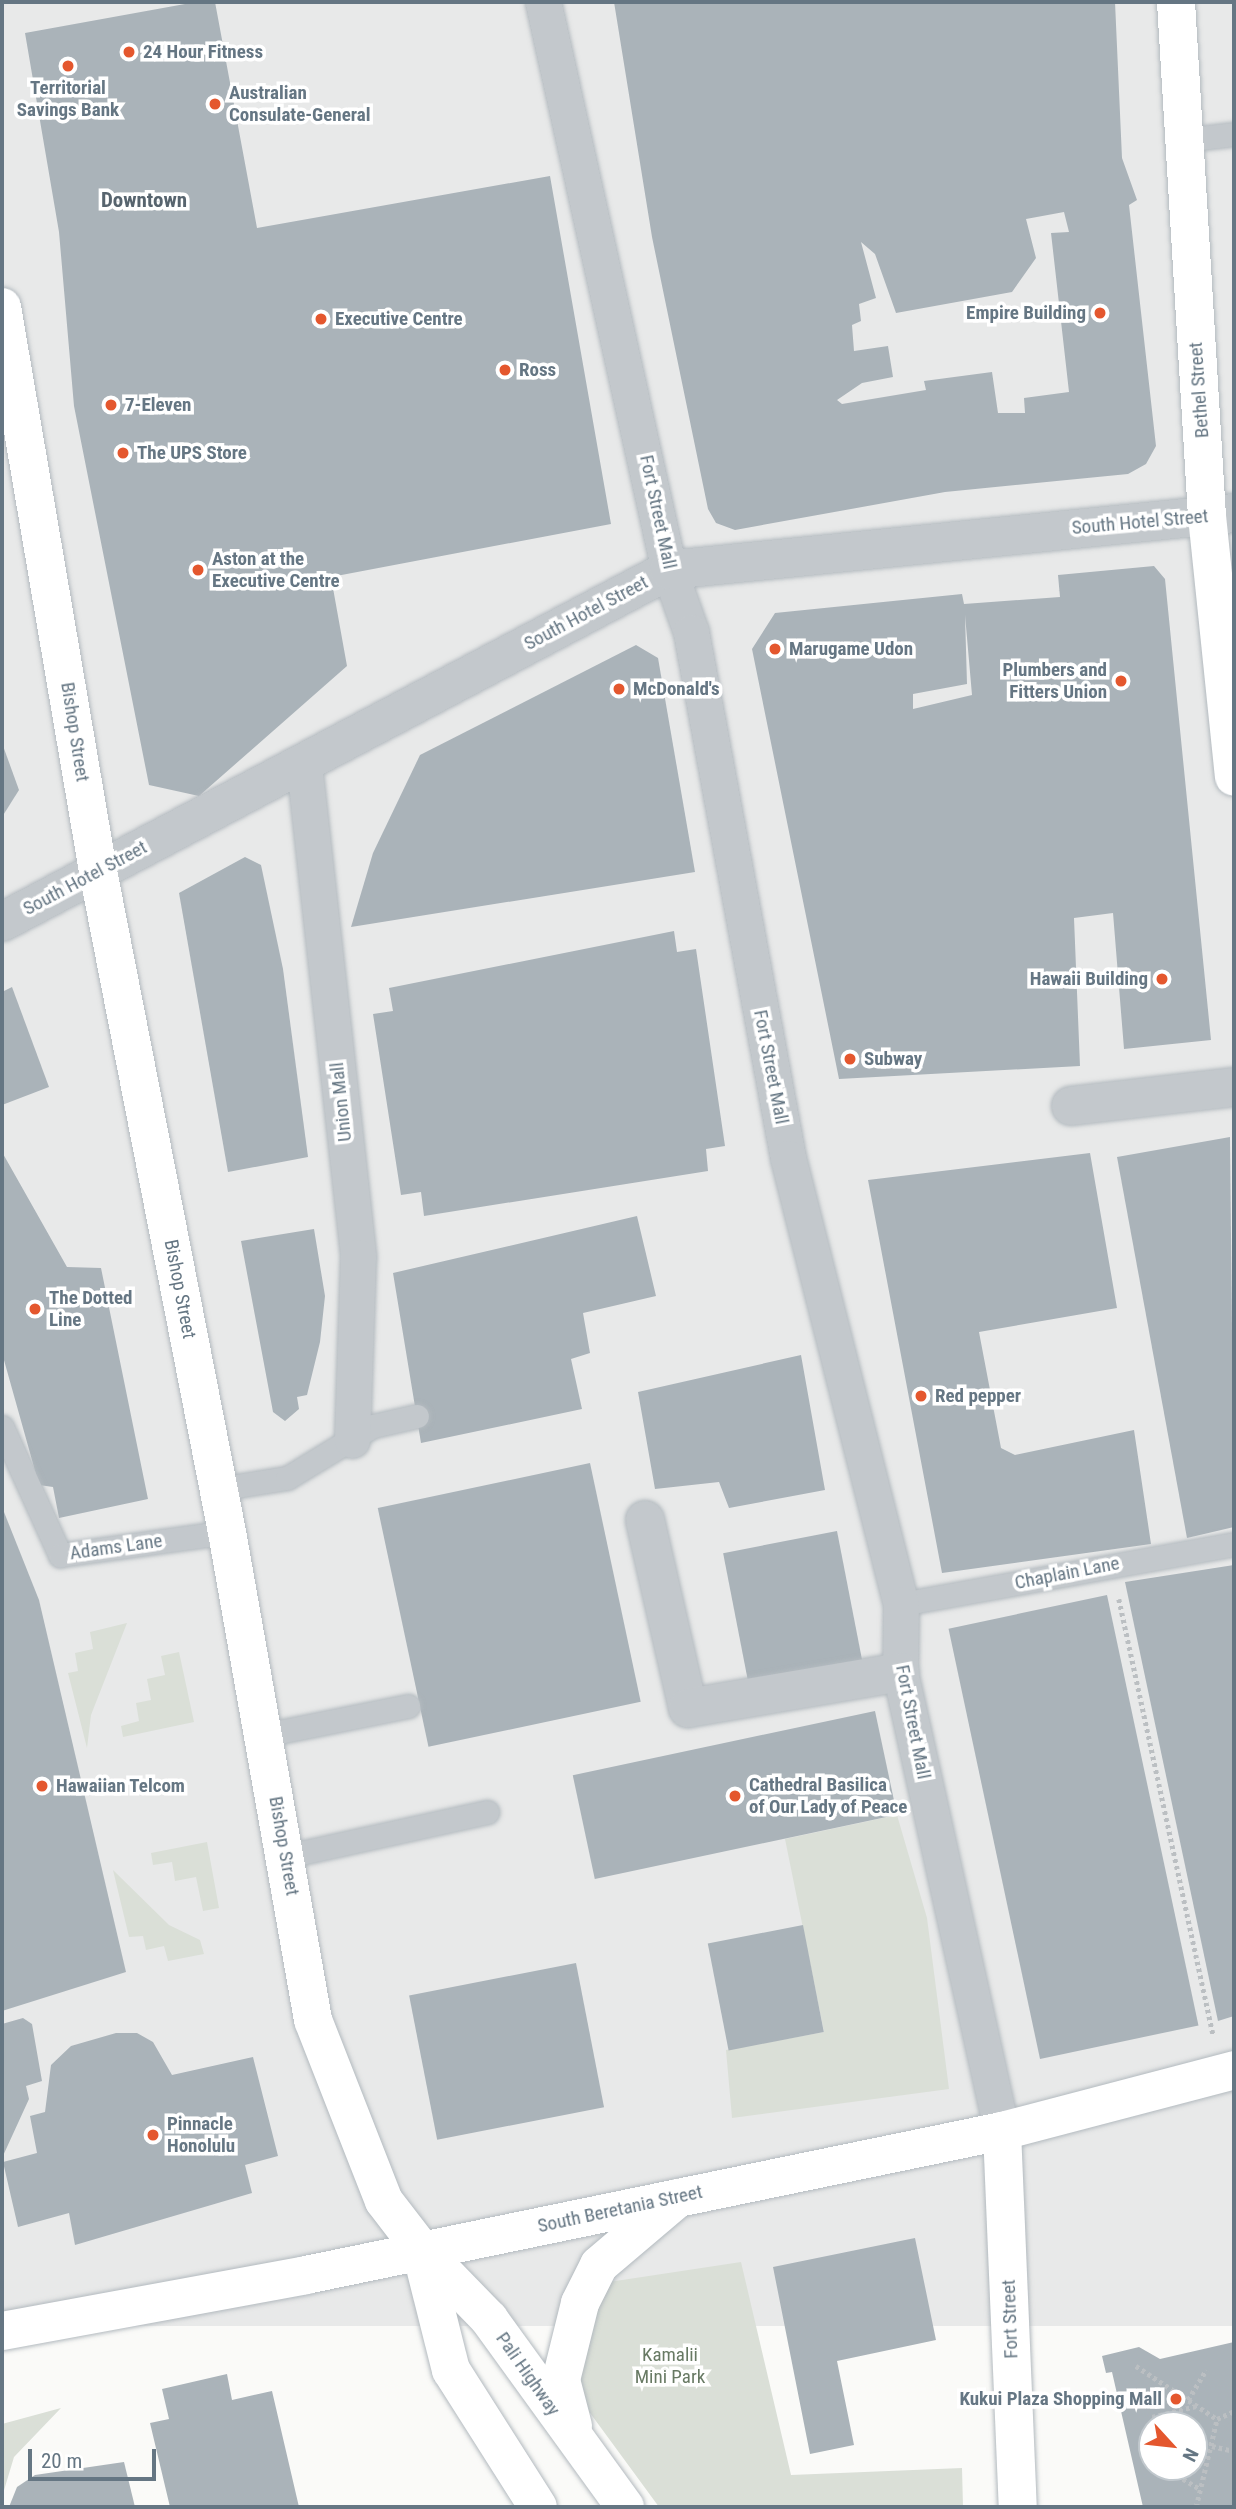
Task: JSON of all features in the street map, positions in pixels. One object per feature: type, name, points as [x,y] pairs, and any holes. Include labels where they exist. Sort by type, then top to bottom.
[{"type":"main road","name":"Bethel Street","points":[[1176,2],[1183,140],[1221,515],[1234,778]]},
{"type":"main road","name":"Bishop Street","points":[[2,307],[98,871],[227,1532],[287,1856],[313,2020],[336,2090],[384,2201],[421,2249]]},
{"type":"main road","name":"South Beretania Street","points":[[2,2331],[1002,2131],[1228,2072]]},
{"type":"main road","name":"Fort Street","points":[[1002,2131],[1018,2507]]},
{"type":"main road","points":[[578,2446],[561,2380],[574,2316],[600,2265],[679,2197]]},
{"type":"main road","name":"Pali Highway","points":[[421,2249],[489,2319],[578,2446],[625,2507]]},
{"type":"main road","points":[[421,2249],[451,2370],[538,2507]]},
{"type":"street","name":"Fort Street Mall","points":[[543,2],[669,570],[691,632],[788,1158],[901,1604],[900,1672],[1002,2131]]},
{"type":"street","name":"South Hotel Street","points":[[2,922],[304,765],[669,570],[1221,515]]},
{"type":"street","name":"Union Mall","points":[[304,765],[358,1257],[352,1440]]},
{"type":"street","points":[[1072,1106],[1234,1087]]},
{"type":"street","points":[[645,1520],[688,1708],[900,1672]]},
{"type":"lane","points":[[1183,140],[1234,134]]},
{"type":"lane","points":[[218,1489],[288,1478],[373,1426],[417,1416]]},
{"type":"lane","name":"Adams Lane","points":[[2,1427],[61,1555],[227,1532]]},
{"type":"lane","name":"Chaplain Lane","points":[[901,1604],[1111,1564],[1234,1544]]},
{"type":"lane","points":[[264,1735],[408,1706]]},
{"type":"lane","points":[[287,1856],[487,1812]]},
{"type":"path","points":[[1111,1564],[1228,2072]]},
{"type":"path","points":[[1136,2366],[1217,2420]]},
{"type":"path","points":[[1188,2400],[1206,2370]]},
{"type":"path","points":[[1176,2411],[1196,2406]]},
{"type":"path","points":[[1217,2420],[1234,2411]]},
{"type":"path","points":[[1201,2507],[1196,2506],[1217,2420]]},
{"type":"path","points":[[1212,2446],[1234,2451]]},
{"type":"path","points":[[1187,2481],[1200,2489]]},
{"type":"shaded area","points":[[2,2],[1234,2],[1234,2326],[2,2326]]},
{"type":"green space","points":[[127,1623],[91,1715],[87,1748],[68,1673],[78,1671],[75,1653],[93,1649],[90,1632]]},
{"type":"green space","points":[[179,1652],[194,1722],[123,1737],[121,1726],[139,1721],[136,1703],[151,1700],[147,1679],[165,1675],[161,1656]]},
{"type":"green space","points":[[897,1815],[927,1918],[949,2089],[732,2118],[726,2050],[824,2032],[785,1839]]},
{"type":"green space","points":[[207,1842],[219,1908],[203,1911],[196,1877],[175,1881],[172,1862],[153,1865],[151,1853]]},
{"type":"green space","points":[[113,1870],[169,1925],[200,1940],[204,1954],[168,1961],[164,1946],[146,1950],[143,1936],[129,1937]]},
{"type":"green space","name":"Kamalii Mini Park","points":[[741,2262],[791,2475],[962,2468],[963,2507],[659,2507],[571,2387],[561,2320],[609,2282]]},
{"type":"green space","points":[[61,2408],[14,2457],[2,2497],[2,2424]]},
{"type":"building","name":"Executive Centre","points":[[196,2],[215,2],[257,228],[550,176],[611,524],[331,577],[347,666],[199,796],[149,785],[74,406],[59,232],[25,33]]},
{"type":"building","points":[[614,2],[1115,2],[1122,158],[1137,200],[1129,205],[1156,446],[1146,464],[1128,474],[945,492],[735,530],[716,523],[708,509],[652,237]],"holes":[[[1064,212],[1069,232],[1051,233],[1069,392],[1024,398],[1025,413],[998,413],[992,372],[924,381],[926,390],[842,404],[837,400],[862,383],[893,377],[888,346],[854,351],[852,325],[861,321],[859,304],[876,298],[861,242],[875,254],[896,313],[1012,292],[1036,258],[1026,219]]]},
{"type":"building","points":[[1154,566],[1165,579],[1211,1040],[1124,1049],[1113,913],[1074,918],[1080,1066],[839,1079],[752,649],[775,613],[962,594],[964,604],[1060,597],[1058,575]],"holes":[[[965,615],[972,695],[913,709],[913,694],[967,684]]]},
{"type":"building","points":[[636,645],[658,658],[695,872],[351,927],[373,853],[420,755]]},
{"type":"building","points":[[2,743],[19,790],[2,817]]},
{"type":"building","points":[[245,857],[261,865],[283,969],[308,1157],[228,1172],[179,893]]},
{"type":"building","points":[[674,931],[677,952],[696,949],[725,1146],[706,1149],[708,1171],[424,1216],[421,1192],[401,1195],[373,1014],[393,1011],[389,988]]},
{"type":"building","points":[[12,987],[49,1087],[2,1105],[2,992]]},
{"type":"building","points":[[1230,1137],[1234,1527],[1187,1538],[1117,1157]]},
{"type":"building","points":[[2,1152],[67,1267],[101,1268],[148,1499],[59,1518],[53,1487],[39,1485],[2,1353]]},
{"type":"building","points":[[1090,1153],[1117,1308],[979,1332],[1001,1448],[1015,1455],[1134,1430],[1151,1544],[942,1573],[868,1180]]},
{"type":"building","points":[[637,1216],[656,1296],[583,1313],[590,1353],[571,1359],[582,1409],[421,1443],[393,1273]]},
{"type":"building","points":[[314,1229],[325,1296],[320,1342],[307,1395],[297,1397],[299,1409],[285,1421],[273,1412],[241,1241]]},
{"type":"building","points":[[801,1355],[825,1490],[729,1508],[719,1482],[655,1489],[638,1392]]},
{"type":"building","points":[[590,1463],[641,1702],[428,1747],[378,1508]]},
{"type":"building","name":"Hawaiian Telcom","points":[[2,1507],[39,1600],[126,1972],[2,2011]]},
{"type":"building","points":[[837,1531],[863,1663],[749,1685],[723,1553]]},
{"type":"building","points":[[1234,1565],[1234,2016],[1218,2021],[1125,1582]]},
{"type":"building","points":[[1107,1595],[1198,2025],[1040,2059],[949,1629]]},
{"type":"building","name":"Cathedral Basilica of Our Lady of Peace","points":[[875,1711],[897,1815],[595,1879],[573,1775]]},
{"type":"building","points":[[803,1925],[824,2032],[729,2051],[708,1944]]},
{"type":"building","points":[[576,1963],[604,2107],[437,2140],[409,1995]]},
{"type":"building","points":[[23,2018],[32,2024],[42,2081],[26,2086],[29,2099],[2,2158],[2,2024]]},
{"type":"building","name":"Pinnacle Honolulu","points":[[116,2033],[137,2033],[153,2042],[172,2075],[253,2057],[278,2156],[245,2165],[252,2193],[75,2245],[69,2213],[18,2227],[3,2162],[37,2153],[30,2116],[45,2112],[51,2065],[71,2046]]},
{"type":"building","points":[[915,2238],[936,2340],[837,2361],[854,2445],[810,2454],[773,2267]]},
{"type":"building","name":"Kukui Plaza Shopping Mall","points":[[1234,2342],[1234,2507],[1143,2507],[1112,2372],[1106,2373],[1102,2356],[1139,2347],[1160,2359]]},
{"type":"building","points":[[227,2374],[232,2400],[272,2391],[299,2507],[170,2507],[150,2423],[169,2419],[162,2389]]},
{"type":"building","points":[[124,2462],[135,2507],[9,2507],[17,2487],[35,2475]]},
{"type":"place","name":"24 Hour Fitness","points":[[129,52]]},
{"type":"place","name":"Territorial Savings Bank","points":[[68,66]]},
{"type":"place","name":"Australian Consulate-General","points":[[215,104]]},
{"type":"place","name":"Empire Building","points":[[1100,313]]},
{"type":"place","name":"Executive Centre","points":[[321,319]]},
{"type":"place","name":"Ross","points":[[505,370]]},
{"type":"place","name":"7-Eleven","points":[[111,405]]},
{"type":"place","name":"The UPS Store","points":[[123,453]]},
{"type":"place","name":"Aston at the Executive Centre","points":[[198,570]]},
{"type":"place","name":"Marugame Udon","points":[[775,649]]},
{"type":"place","name":"Plumbers and Fitters Union","points":[[1121,681]]},
{"type":"place","name":"McDonald's","points":[[619,689]]},
{"type":"place","name":"Hawaii Building","points":[[1162,979]]},
{"type":"place","name":"Subway","points":[[850,1059]]},
{"type":"place","name":"The Dotted Line","points":[[35,1309]]},
{"type":"place","name":"Red pepper","points":[[921,1396]]},
{"type":"place","name":"Hawaiian Telcom","points":[[42,1786]]},
{"type":"place","name":"Cathedral Basilica of Our Lady of Peace","points":[[735,1796]]},
{"type":"place","name":"Pinnacle Honolulu","points":[[153,2135]]},
{"type":"place","name":"Kukui Plaza Shopping Mall","points":[[1176,2399]]},
{"type":"district","name":"Downtown","points":[[144,200]]}]
